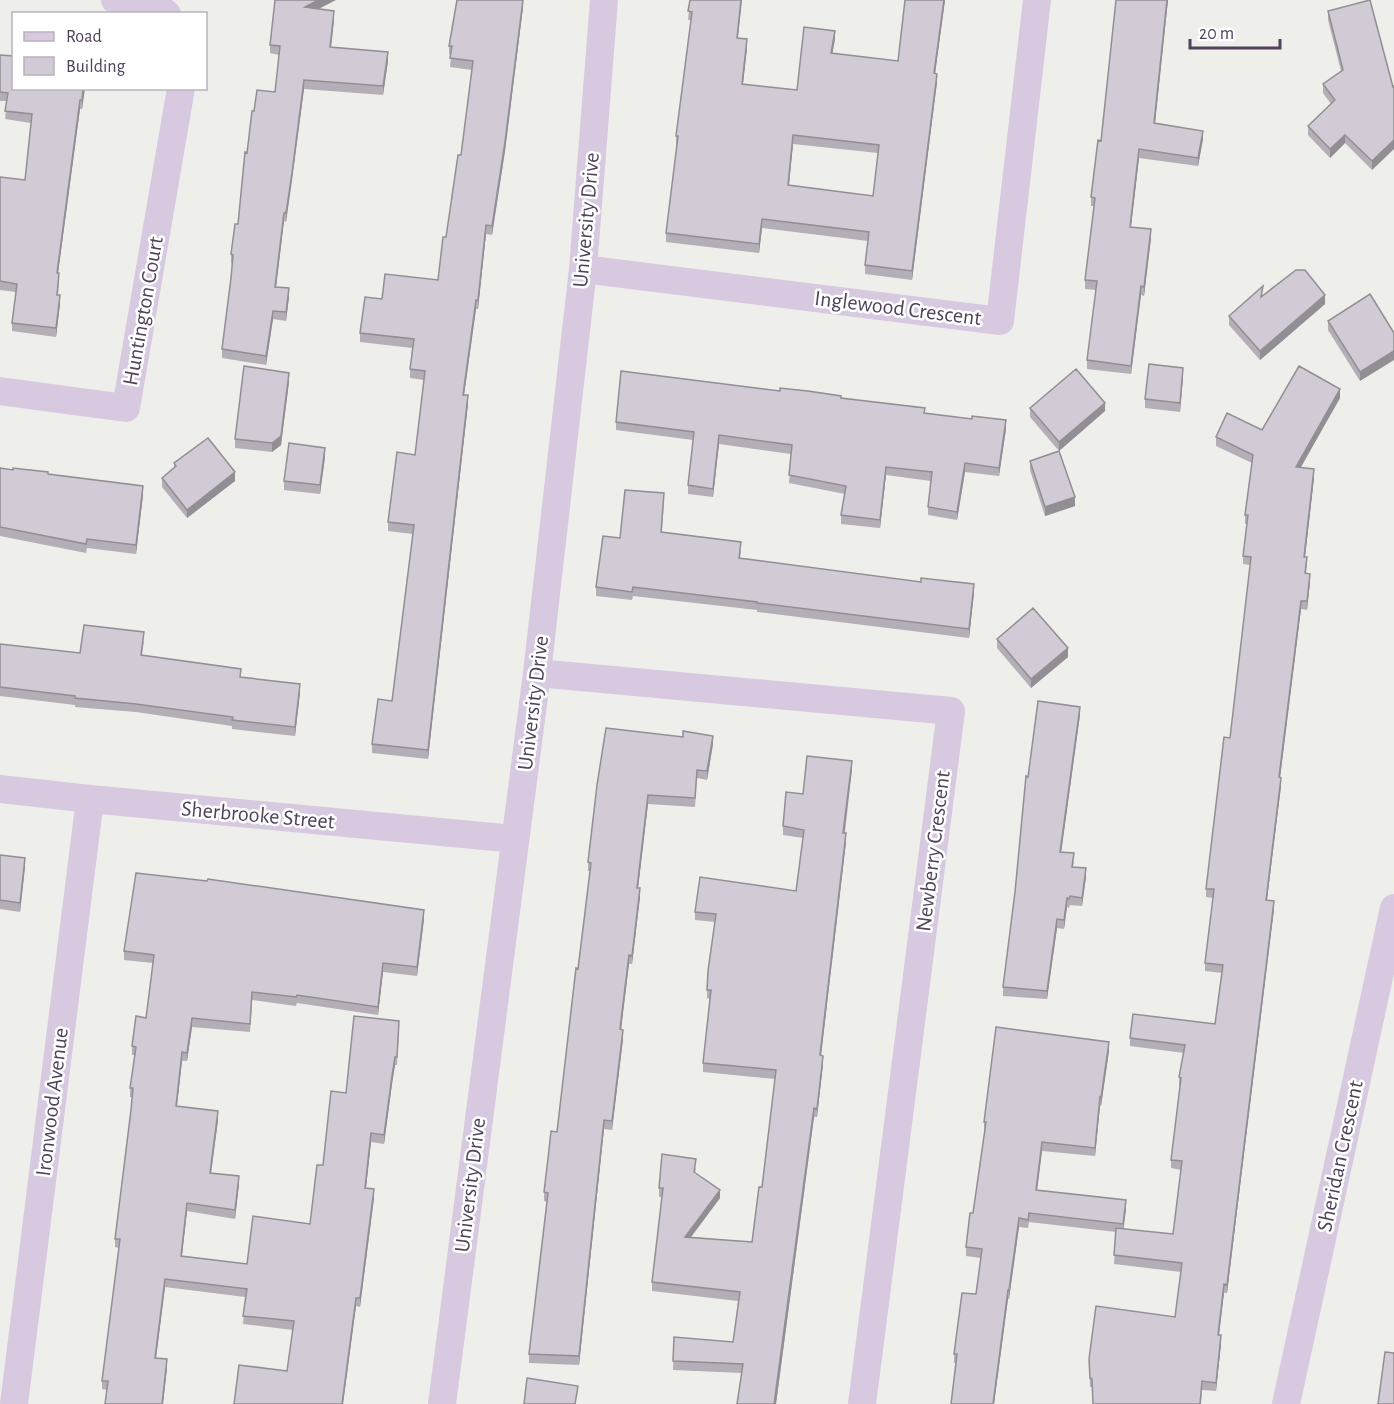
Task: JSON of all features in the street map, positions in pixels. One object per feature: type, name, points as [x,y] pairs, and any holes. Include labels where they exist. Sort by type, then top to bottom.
[{"type":"street","points":[[115,0],[158,7],[164,12]]},
{"type":"street","name":"University Drive","points":[[442,1404],[537,673],[583,268],[604,0]]},
{"type":"street","name":"Inglewood Crescent","points":[[583,268],[1000,321],[1037,0]]},
{"type":"street","name":"Huntington Court","points":[[0,391],[126,408],[181,90]]},
{"type":"street","name":"Newberry Crescent","points":[[537,673],[951,711],[862,1404]]},
{"type":"street","name":"Sherbrooke Street","points":[[0,789],[515,838]]},
{"type":"street","name":"Ironwood Avenue","points":[[14,1404],[90,799]]},
{"type":"street","name":"Sheridan Crescent","points":[[1286,1404],[1394,908]]},
{"type":"building","points":[[275,0],[318,0],[305,7],[334,11],[330,47],[388,52],[383,86],[304,80],[275,287],[289,288],[286,312],[273,311],[266,356],[222,349],[231,278],[233,255],[231,254],[235,224],[238,224],[245,152],[247,153],[252,111],[254,111],[257,90],[275,92],[280,46],[270,45]]},
{"type":"building","points":[[457,0],[523,0],[505,142],[492,226],[486,225],[478,300],[476,300],[463,395],[468,395],[428,750],[372,744],[378,699],[392,701],[414,525],[388,522],[397,452],[415,455],[425,371],[410,369],[414,339],[360,333],[365,297],[382,299],[385,274],[438,280],[443,237],[446,237],[458,155],[461,155],[473,61],[450,58],[452,46],[449,46]]},
{"type":"building","points":[[690,0],[741,0],[737,38],[747,39],[742,84],[797,90],[804,27],[835,31],[831,53],[898,61],[905,0],[944,0],[912,271],[865,265],[869,232],[762,219],[759,244],[666,233],[692,12],[688,11]],"holes":[[[793,135],[879,145],[873,196],[788,185]]]},
{"type":"building","points":[[1116,0],[1167,0],[1154,123],[1203,131],[1198,158],[1139,149],[1130,227],[1151,229],[1131,366],[1087,360],[1097,281],[1085,280],[1095,198],[1091,197],[1098,140],[1101,141]]},
{"type":"building","points":[[1370,0],[1394,86],[1394,140],[1372,161],[1345,135],[1330,149],[1308,126],[1335,100],[1323,84],[1343,70],[1328,11]]},
{"type":"building","points":[[0,55],[12,56],[12,90],[83,90],[57,273],[59,273],[57,295],[60,295],[56,328],[12,323],[17,284],[0,281],[0,177],[25,180],[32,114],[5,111],[8,93],[0,92]]},
{"type":"building","points":[[1296,270],[1305,270],[1325,295],[1260,351],[1229,316],[1263,286],[1261,297]]},
{"type":"building","points":[[1370,294],[1394,333],[1394,351],[1360,372],[1328,321]]},
{"type":"building","points":[[1149,364],[1183,368],[1180,403],[1145,399]]},
{"type":"building","points":[[244,366],[289,373],[281,436],[272,443],[235,439]]},
{"type":"building","points":[[1299,366],[1340,389],[1296,467],[1314,469],[1304,557],[1307,557],[1305,573],[1310,574],[1307,601],[1301,601],[1279,777],[1281,778],[1266,900],[1274,901],[1227,1285],[1224,1284],[1218,1335],[1221,1335],[1216,1383],[1202,1381],[1200,1404],[1093,1404],[1089,1359],[1096,1306],[1175,1317],[1182,1263],[1114,1255],[1116,1228],[1173,1234],[1182,1161],[1171,1160],[1181,1078],[1179,1077],[1185,1045],[1130,1038],[1133,1014],[1215,1024],[1223,965],[1205,963],[1214,889],[1206,889],[1224,737],[1230,738],[1251,557],[1243,556],[1248,515],[1245,515],[1253,455],[1216,437],[1227,413],[1262,430]]},
{"type":"building","points":[[1076,369],[1105,403],[1059,442],[1030,408]]},
{"type":"building","points":[[621,371],[780,391],[780,388],[808,391],[841,396],[841,398],[925,408],[924,413],[972,419],[972,416],[1006,420],[999,468],[965,463],[957,512],[928,507],[932,472],[886,467],[880,520],[841,515],[846,486],[789,475],[792,445],[719,435],[713,489],[688,485],[694,432],[616,422]]},
{"type":"building","points":[[208,438],[235,472],[187,510],[162,478],[176,466],[174,463]]},
{"type":"building","points":[[289,443],[325,448],[320,485],[284,481]]},
{"type":"building","points":[[1059,451],[1075,497],[1045,507],[1030,461]]},
{"type":"building","points":[[0,468],[48,472],[48,474],[143,486],[136,545],[87,539],[86,544],[0,527]]},
{"type":"building","points":[[625,490],[664,493],[661,532],[741,542],[739,558],[921,582],[921,578],[974,584],[969,629],[633,587],[632,592],[596,587],[603,536],[620,538]]},
{"type":"building","points":[[1033,608],[1068,648],[1031,679],[997,639]]},
{"type":"building","points":[[84,625],[144,632],[141,655],[241,669],[240,677],[300,684],[295,727],[0,687],[0,644],[80,653]]},
{"type":"building","points":[[1038,701],[1080,707],[1060,852],[1074,853],[1072,867],[1086,868],[1082,898],[1070,896],[1069,899],[1067,898],[1064,920],[1057,919],[1047,991],[1003,987],[1026,776],[1028,777]]},
{"type":"building","points":[[606,728],[683,737],[683,731],[713,736],[707,771],[697,770],[695,798],[648,795],[637,888],[640,888],[632,956],[629,955],[623,1004],[620,1029],[623,1030],[612,1121],[604,1120],[579,1356],[529,1354],[548,1193],[544,1192],[551,1131],[557,1132],[591,863],[588,862],[597,785]]},
{"type":"building","points":[[807,756],[852,761],[843,833],[846,833],[820,1055],[823,1056],[774,1404],[737,1404],[743,1364],[673,1361],[674,1337],[733,1342],[740,1292],[652,1282],[663,1188],[659,1188],[662,1154],[696,1159],[694,1172],[720,1190],[685,1237],[752,1242],[759,1187],[762,1187],[776,1070],[703,1063],[711,990],[707,990],[708,971],[716,914],[695,912],[700,877],[796,891],[804,830],[783,826],[786,792],[803,794]]},
{"type":"building","points":[[0,855],[25,858],[20,903],[0,900]]},
{"type":"building","points":[[136,873],[207,881],[208,879],[424,910],[417,967],[383,963],[378,1007],[297,995],[296,997],[252,992],[250,1024],[192,1018],[187,1053],[182,1052],[176,1106],[218,1111],[210,1173],[239,1176],[235,1210],[187,1203],[181,1256],[247,1264],[253,1216],[310,1224],[317,1165],[323,1165],[331,1091],[346,1093],[354,1016],[399,1021],[397,1057],[395,1057],[384,1135],[371,1133],[365,1188],[374,1189],[360,1298],[356,1298],[342,1404],[234,1404],[239,1365],[287,1371],[294,1321],[243,1316],[247,1289],[165,1279],[155,1358],[167,1359],[162,1404],[105,1404],[108,1381],[102,1381],[120,1239],[115,1239],[133,1088],[130,1088],[136,1047],[132,1046],[136,1016],[146,1018],[154,955],[124,951]]},
{"type":"building","points":[[996,1027],[1109,1042],[1095,1148],[1042,1142],[1036,1190],[1126,1200],[1123,1224],[1029,1213],[1028,1220],[1019,1218],[993,1404],[951,1404],[957,1354],[954,1354],[962,1293],[976,1294],[982,1249],[966,1247],[986,1122],[984,1122]]},
{"type":"building","points":[[1385,1352],[1394,1353],[1394,1404],[1378,1404]]},
{"type":"building","points":[[527,1378],[578,1386],[575,1404],[524,1404]]}]
